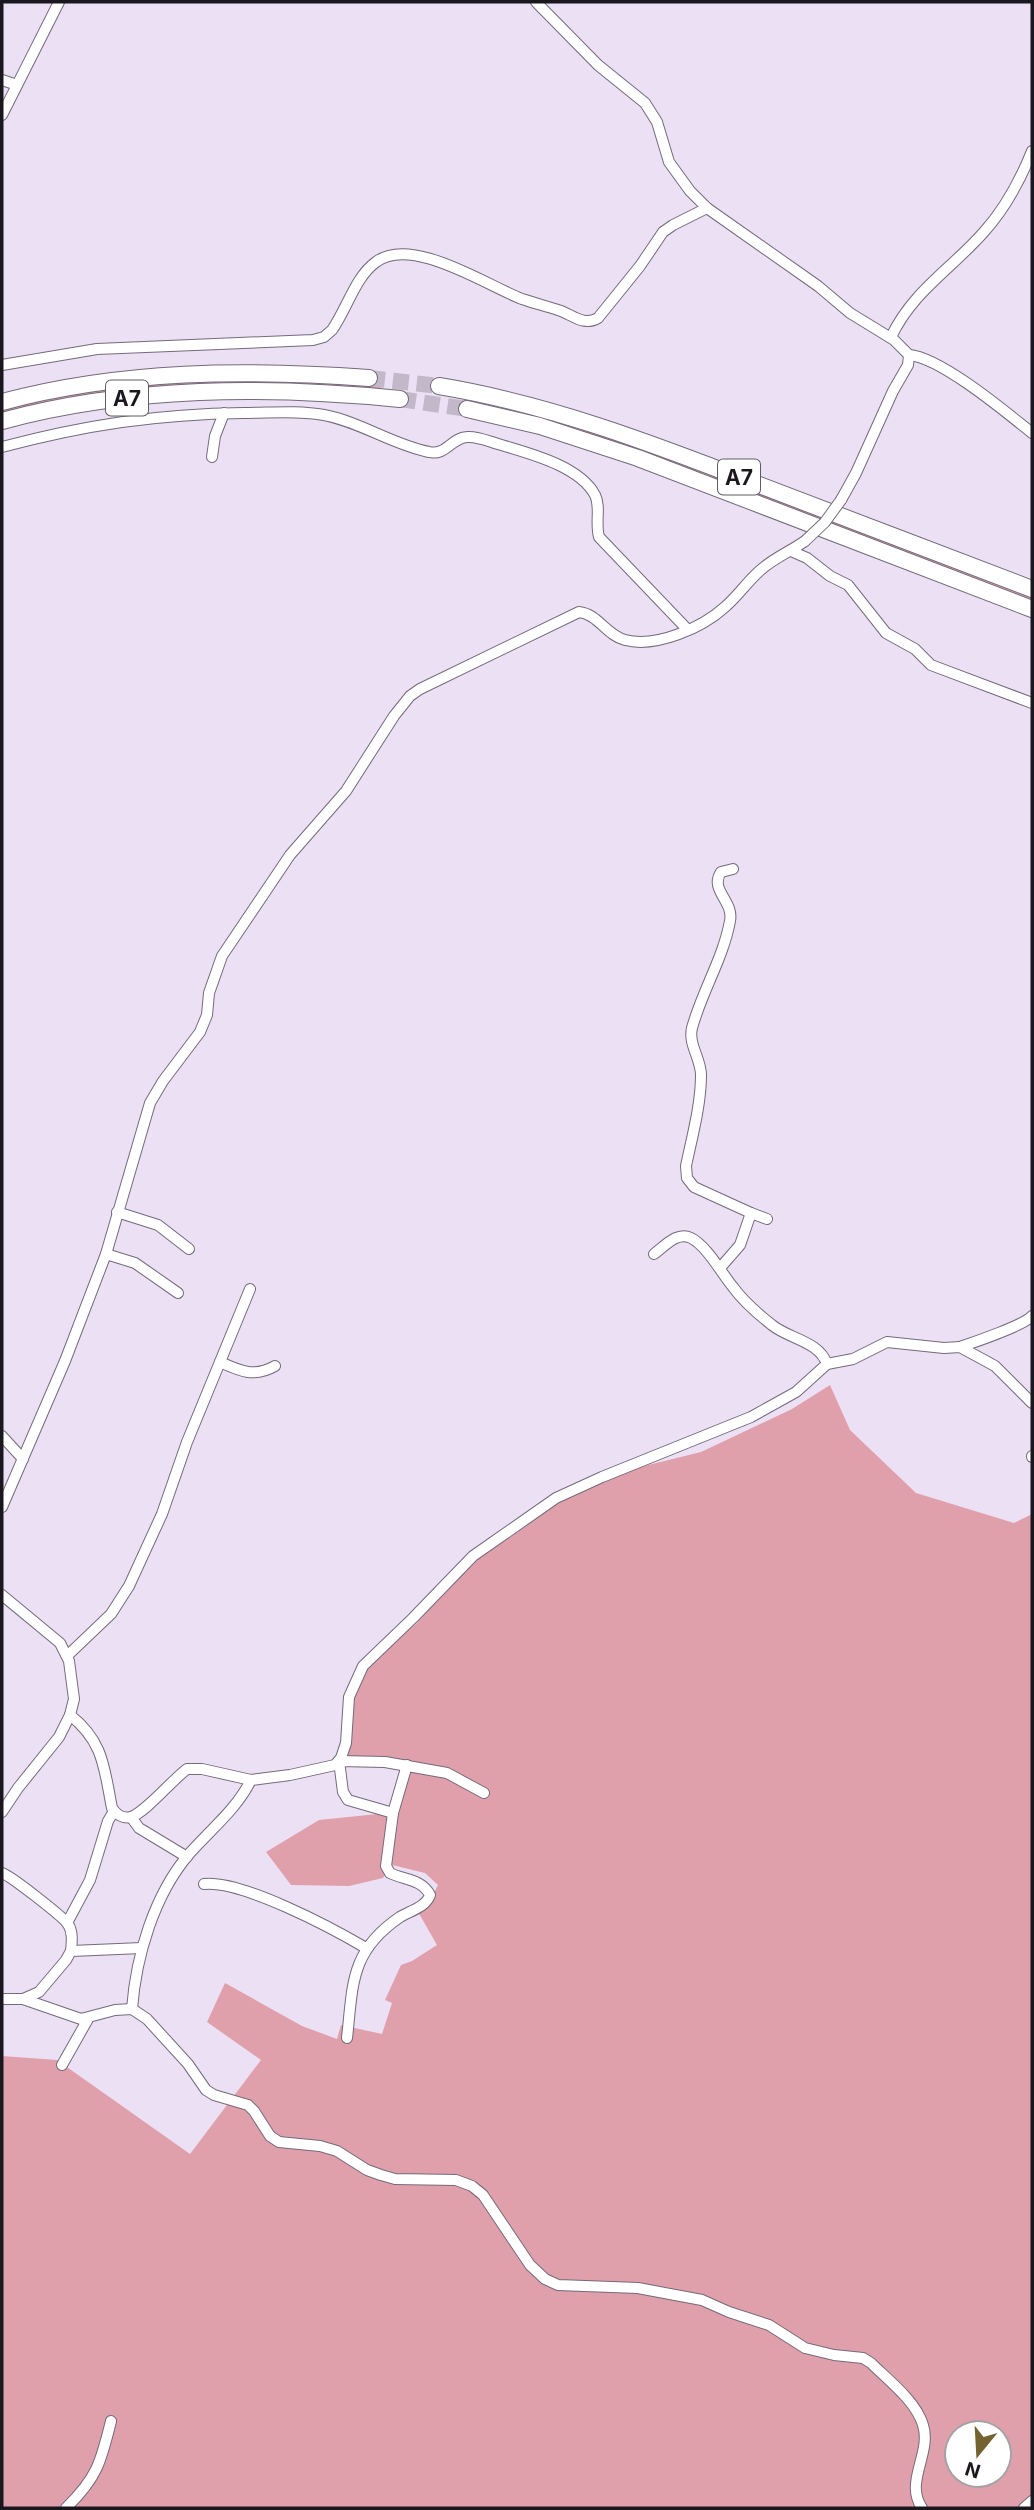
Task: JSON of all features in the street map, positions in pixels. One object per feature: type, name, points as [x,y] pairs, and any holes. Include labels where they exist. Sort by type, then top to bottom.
[{"type":"highway","name":"Α7","points":[[5,400],[113,381],[180,375],[272,372],[369,377]]},
{"type":"highway","name":"Α7","points":[[439,386],[521,402],[631,437],[1032,589]]},
{"type":"highway","name":"Α7","points":[[7,420],[104,401],[211,392],[309,392],[400,399]]},
{"type":"highway","name":"Α7","points":[[467,409],[540,426],[638,458],[1032,609]]},
{"type":"street","points":[[2,115],[59,2]]},
{"type":"street","points":[[536,2],[598,65],[645,103],[657,122],[669,162],[706,208],[818,286],[850,313],[891,337],[909,355],[923,357],[935,363],[990,400],[1032,433]]},
{"type":"street","points":[[2,80],[17,85]]},
{"type":"street","points":[[891,337],[902,315],[922,290],[981,236],[999,214],[1015,190],[1032,150]]},
{"type":"street","points":[[2,365],[108,348],[313,340],[324,337],[332,330],[369,267],[389,254],[400,253],[457,269],[521,299],[559,310],[585,322],[592,322],[604,312],[663,232],[706,208]]},
{"type":"street","points":[[2,1507],[65,1361],[106,1254],[150,1103],[200,1032],[208,1015],[209,993],[222,956],[290,855],[346,791],[394,716],[420,688],[579,612],[588,613],[611,634],[624,639],[650,640],[701,624],[719,613],[764,567],[805,541],[825,522],[856,473],[888,401],[908,365],[909,355]]},
{"type":"street","points":[[212,457],[215,436],[224,413]]},
{"type":"street","points":[[2,447],[105,423],[158,416],[224,413],[311,413],[353,423],[430,452],[442,452],[468,436],[553,461],[590,488],[597,500],[599,537],[687,629]]},
{"type":"street","points":[[791,551],[848,585],[886,634],[909,645],[931,665],[1032,703]]},
{"type":"street","points":[[733,869],[721,872],[716,881],[730,907],[730,919],[722,952],[691,1031],[702,1072],[686,1166],[687,1178],[694,1187],[766,1219]]},
{"type":"street","points":[[117,1212],[158,1226],[189,1249]]},
{"type":"street","points":[[720,1268],[740,1245],[751,1213]]},
{"type":"street","points":[[654,1254],[674,1239],[681,1236],[690,1237],[720,1268],[738,1293],[771,1325],[820,1351],[827,1364]]},
{"type":"street","points":[[106,1254],[142,1267],[178,1293]]},
{"type":"street","points":[[67,1656],[111,1614],[129,1586],[162,1514],[187,1442],[250,1289]]},
{"type":"street","points":[[393,1814],[348,1800],[343,1792],[339,1761],[346,1738],[349,1697],[363,1666],[473,1556],[556,1498],[751,1417],[796,1392],[827,1364],[853,1359],[887,1342],[960,1347],[1024,1323],[1032,1316]]},
{"type":"street","points":[[960,1347],[995,1366],[1032,1403]]},
{"type":"street","points":[[220,1363],[246,1373],[262,1373],[275,1366]]},
{"type":"street","points":[[2,1436],[23,1459]]},
{"type":"street","points":[[2,1595],[52,1634],[67,1656],[74,1699],[71,1715],[59,1737],[2,1812]]},
{"type":"street","points":[[67,1923],[90,1880],[108,1821],[114,1811],[99,1748],[87,1730],[71,1715]]},
{"type":"street","points":[[114,1811],[122,1816],[131,1816],[187,1769],[202,1769],[251,1780],[325,1769],[339,1761],[407,1765],[447,1773],[484,1793]]},
{"type":"street","points":[[347,2038],[355,1982],[366,1948],[385,1928],[424,1904],[430,1895],[414,1880],[390,1872],[386,1866],[393,1814],[407,1765]]},
{"type":"street","points":[[132,2009],[142,1948],[163,1894],[187,1857],[238,1803],[251,1780]]},
{"type":"street","points":[[131,1816],[139,1828],[187,1857]]},
{"type":"street","points":[[2,1873],[14,1879],[67,1923],[73,1940],[66,1960],[39,1992],[23,1999]]},
{"type":"street","points":[[204,1884],[227,1885],[324,1924],[366,1948]]},
{"type":"street","points":[[71,1951],[142,1948]]},
{"type":"street","points":[[2,1999],[23,1999],[81,2019],[115,2010],[132,2009],[147,2020],[188,2064],[206,2090],[247,2105],[270,2136],[279,2142],[320,2146],[337,2151],[367,2170],[396,2179],[456,2180],[472,2186],[483,2195],[530,2265],[545,2279],[558,2285],[638,2288],[690,2297],[769,2325],[805,2348],[863,2358],[914,2407],[924,2428],[915,2488],[916,2499],[922,2508]]},
{"type":"street","points":[[62,2065],[88,2019]]},
{"type":"street","points":[[66,2508],[93,2478],[101,2461],[111,2421]]},
{"type":"street","points":[[1024,2508],[1032,2501]]},
{"type":"shaded area","points":[[308,380],[381,386],[381,391],[308,385],[2,414],[2,409],[24,404],[137,385]]},
{"type":"shaded area","points":[[469,398],[495,403],[640,447],[1032,596],[1032,602],[469,402]]},
{"type":"shaded area","points":[[830,1385],[850,1430],[916,1493],[1014,1523],[1032,1514],[1032,2508],[2,2508],[2,2056],[57,2060],[190,2154],[261,2060],[207,2022],[225,1983],[302,2026],[337,2039],[341,2025],[382,2034],[392,2003],[385,2000],[401,1965],[437,1945],[417,1910],[428,1904],[438,1885],[425,1873],[392,1865],[383,1878],[349,1886],[291,1885],[266,1852],[319,1820],[397,1812],[408,1769],[344,1759],[348,1706],[367,1663],[417,1623],[469,1565],[540,1513],[573,1494],[640,1467],[701,1452],[792,1409]]},
{"type":"tunnel","points":[[369,378],[439,386]]},
{"type":"tunnel","points":[[400,399],[467,409]]}]
